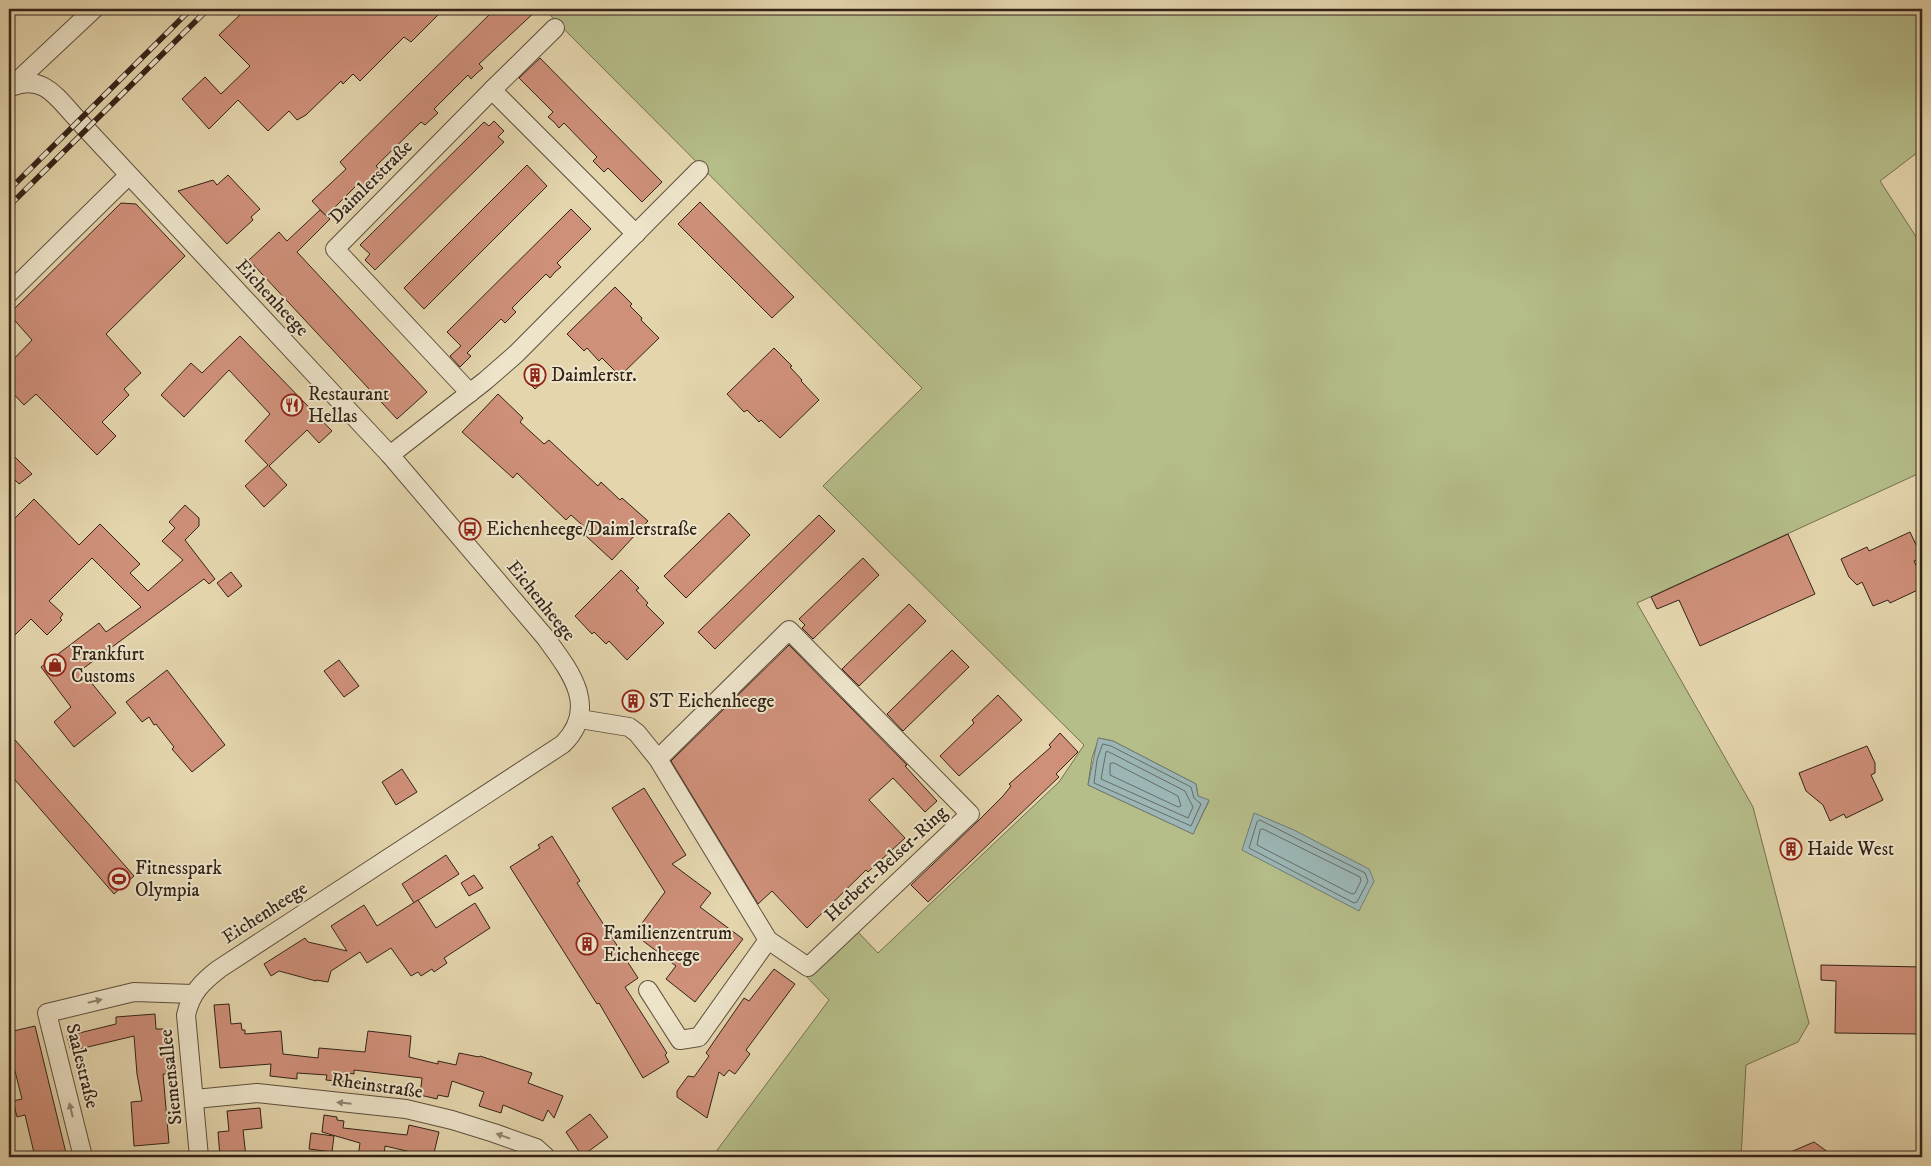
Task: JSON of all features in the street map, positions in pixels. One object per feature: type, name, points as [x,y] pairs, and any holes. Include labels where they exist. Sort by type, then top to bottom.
[{"type":"street","points":[[10,88],[94,9]]},
{"type":"street","name":"Daimlerstraße","points":[[470,393],[335,249],[554,28]]},
{"type":"street","name":"Eichenheege","points":[[10,88],[22,82],[32,82],[51,91],[128,176],[390,455],[545,637],[567,667],[581,698],[580,720],[569,738],[550,754],[219,969],[204,981],[193,994]]},
{"type":"street","points":[[492,90],[636,234]]},
{"type":"street","points":[[390,455],[470,393],[516,354],[699,170]]},
{"type":"street","points":[[9,293],[128,176]]},
{"type":"street","name":"Herbert-Belser-Ring","points":[[580,720],[629,727],[637,732],[658,759],[768,940],[808,967],[970,814],[789,630],[658,759]]},
{"type":"street","points":[[648,990],[680,1040],[699,1037],[768,940]]},
{"type":"street","name":"Saalestraße","points":[[83,1157],[47,1013],[134,992],[193,994]]},
{"type":"street","name":"Siemensallee","points":[[193,994],[186,1015],[199,1157]]},
{"type":"street","name":"Rheinstraße","points":[[195,1099],[257,1093],[406,1109],[494,1133],[536,1148],[546,1157]]},
{"type":"green space","points":[[544,9],[1922,9],[1922,149],[1880,181],[1922,246],[1922,472],[1637,603],[1753,807],[1809,1023],[1798,1042],[1746,1065],[1741,1157],[712,1157],[829,1000],[807,977],[856,930],[878,953],[1059,782],[1084,745],[823,486],[922,388]],"holes":[[[1099,738],[1113,741],[1196,784],[1198,796],[1209,801],[1193,834],[1088,785],[1092,758]]]},
{"type":"water","points":[[1098,738],[1113,741],[1196,784],[1198,796],[1209,800],[1193,834],[1088,785]]},
{"type":"water","points":[[1254,813],[1294,830],[1369,869],[1374,881],[1359,911],[1242,850]]},
{"type":"building","points":[[246,9],[444,9],[411,42],[404,37],[360,81],[353,74],[343,84],[341,81],[306,115],[297,120],[289,111],[268,131],[238,100],[209,129],[182,99],[205,77],[221,94],[250,66],[219,35]]},
{"type":"building","points":[[495,9],[538,9],[479,64],[483,68],[471,79],[468,75],[434,109],[438,113],[425,125],[421,122],[376,166],[380,170],[364,186],[360,182],[326,216],[312,201],[346,169],[340,162]]},
{"type":"building","points":[[540,58],[662,182],[642,202],[608,168],[604,172],[593,161],[597,157],[564,123],[559,128],[548,117],[553,112],[519,78]]},
{"type":"building","points":[[494,121],[504,131],[498,137],[504,142],[375,270],[365,260],[370,254],[360,245],[484,122],[489,126]]},
{"type":"building","points":[[527,165],[547,186],[424,309],[404,288]]},
{"type":"building","points":[[228,175],[260,209],[251,217],[253,220],[227,244],[178,191],[213,180],[217,185]]},
{"type":"building","points":[[700,202],[794,297],[772,318],[678,224]]},
{"type":"building","points":[[121,203],[136,204],[185,256],[106,334],[141,373],[124,389],[129,395],[102,422],[116,436],[97,455],[36,394],[24,405],[9,389],[9,364],[32,340],[9,314]]},
{"type":"building","points":[[571,209],[591,229],[557,263],[561,267],[550,278],[546,274],[512,308],[516,312],[505,323],[501,319],[467,353],[471,356],[460,367],[450,356],[461,346],[447,332]]},
{"type":"building","points":[[320,210],[330,219],[297,252],[427,392],[397,419],[249,260],[279,232],[287,241]]},
{"type":"building","points":[[615,287],[632,304],[630,306],[642,318],[641,320],[659,338],[620,376],[602,358],[599,361],[587,348],[584,351],[567,334]]},
{"type":"building","points":[[240,336],[332,431],[319,443],[307,430],[269,466],[287,485],[264,507],[245,486],[268,465],[245,441],[270,414],[229,370],[184,417],[161,395],[191,363],[202,373]]},
{"type":"building","points":[[774,348],[792,366],[790,367],[801,381],[819,400],[780,438],[761,420],[759,422],[747,410],[744,412],[727,394]]},
{"type":"building","name":"Daimlerstr.","points":[[535,370],[545,380],[535,389],[526,380]]},
{"type":"building","points":[[498,394],[523,418],[520,422],[544,444],[549,440],[598,486],[601,482],[620,500],[622,498],[648,521],[612,560],[586,536],[590,532],[571,515],[566,520],[517,473],[513,478],[462,432]]},
{"type":"building","points":[[9,451],[32,474],[19,484],[9,474]]},
{"type":"building","points":[[34,499],[79,545],[100,524],[140,564],[130,573],[148,591],[183,560],[162,541],[175,528],[169,522],[185,505],[199,518],[199,526],[185,540],[215,579],[209,584],[204,579],[81,670],[116,713],[74,747],[54,722],[71,707],[41,667],[99,623],[106,632],[141,607],[92,558],[49,601],[63,614],[60,618],[62,620],[47,635],[31,619],[9,641],[9,524]]},
{"type":"building","points":[[729,513],[750,535],[686,598],[664,576]]},
{"type":"building","points":[[819,515],[835,531],[715,649],[698,632]]},
{"type":"building","points":[[1910,532],[1918,549],[1919,559],[1914,561],[1922,578],[1922,588],[1890,603],[1888,600],[1873,606],[1862,582],[1857,585],[1849,577],[1841,559],[1867,547],[1869,551]]},
{"type":"building","points":[[1788,534],[1815,594],[1700,646],[1679,600],[1657,609],[1651,597]]},
{"type":"building","points":[[863,558],[879,575],[813,639],[802,628],[805,625],[799,619]]},
{"type":"building","points":[[621,570],[639,588],[636,590],[648,603],[646,605],[664,623],[627,660],[609,641],[606,644],[594,632],[592,634],[575,616]]},
{"type":"building","points":[[231,572],[242,586],[228,597],[217,583]]},
{"type":"building","points":[[909,604],[926,621],[859,686],[842,669]]},
{"type":"building","points":[[789,645],[907,765],[905,766],[937,801],[925,812],[893,778],[869,800],[905,838],[868,872],[866,870],[807,928],[772,891],[758,904],[671,761]]},
{"type":"building","points":[[952,650],[969,667],[903,731],[887,714]]},
{"type":"building","points":[[339,660],[359,686],[344,697],[324,671]]},
{"type":"building","points":[[167,670],[225,745],[192,772],[172,749],[174,747],[156,724],[154,725],[149,717],[142,722],[126,702]]},
{"type":"building","points":[[998,695],[1022,720],[959,776],[940,756],[974,723],[972,720]]},
{"type":"building","points":[[9,733],[134,876],[114,894],[9,773]]},
{"type":"building","points":[[1060,733],[1078,752],[1056,774],[1059,777],[928,902],[911,885],[1003,796],[1011,786],[1009,784],[1051,747],[1049,745]]},
{"type":"building","points":[[1867,746],[1875,763],[1875,773],[1871,775],[1883,800],[1846,818],[1844,814],[1830,821],[1823,805],[1806,791],[1799,773]]},
{"type":"building","points":[[402,769],[417,792],[396,805],[382,782]]},
{"type":"building","points":[[644,788],[686,855],[672,864],[711,893],[700,907],[743,939],[695,1002],[666,979],[676,966],[634,934],[665,892],[612,808]]},
{"type":"building","name":"Familienzentrum Eichenheege","points":[[552,836],[580,881],[577,883],[638,978],[625,987],[667,1053],[665,1055],[669,1062],[643,1078],[599,1003],[597,1004],[510,867],[540,848],[538,845]]},
{"type":"building","points":[[446,855],[459,874],[414,903],[402,884]]},
{"type":"building","points":[[474,875],[483,888],[469,896],[461,883]]},
{"type":"building","points":[[418,900],[436,928],[475,903],[490,928],[444,958],[447,963],[434,972],[432,969],[421,976],[418,972],[411,976],[391,948],[367,963],[360,952],[331,971],[328,982],[316,981],[279,971],[271,976],[264,964],[305,938],[308,942],[347,951],[331,926],[364,905],[377,926]]},
{"type":"building","points":[[1821,965],[1922,967],[1922,1034],[1835,1033],[1836,981],[1821,980]]},
{"type":"building","points":[[774,969],[795,984],[746,1050],[750,1054],[735,1074],[729,1070],[724,1076],[719,1072],[707,1118],[677,1097],[677,1091],[688,1076],[694,1077],[709,1056],[706,1053],[744,998],[749,1001]]},
{"type":"building","points":[[229,1004],[231,1024],[241,1023],[245,1034],[281,1031],[283,1054],[318,1058],[319,1048],[365,1052],[368,1031],[411,1036],[409,1057],[438,1064],[438,1061],[456,1065],[459,1053],[480,1056],[532,1073],[528,1083],[563,1096],[554,1118],[548,1110],[543,1121],[503,1105],[501,1113],[479,1106],[484,1092],[452,1081],[448,1097],[438,1095],[437,1099],[420,1095],[422,1078],[354,1070],[354,1074],[346,1073],[345,1082],[326,1080],[327,1075],[297,1073],[297,1079],[270,1076],[271,1064],[220,1068],[214,1005]]},
{"type":"building","points":[[155,1014],[156,1029],[166,1029],[168,1074],[163,1074],[169,1143],[134,1146],[131,1102],[142,1101],[137,1074],[134,1036],[71,1051],[67,1036],[116,1024],[116,1017]]},
{"type":"building","points":[[35,1026],[66,1153],[48,1157],[35,1157],[25,1115],[17,1117],[13,1101],[22,1099],[15,1071],[9,1073],[9,1032]]},
{"type":"building","points":[[260,1108],[262,1128],[243,1130],[246,1157],[220,1157],[218,1132],[229,1131],[227,1111]]},
{"type":"building","points":[[590,1114],[608,1137],[582,1156],[566,1132]]},
{"type":"building","points":[[324,1115],[337,1117],[337,1120],[344,1121],[343,1128],[407,1135],[409,1125],[439,1132],[433,1157],[385,1146],[384,1157],[358,1157],[360,1143],[322,1132]]},
{"type":"building","points":[[311,1133],[334,1136],[332,1152],[309,1149]]},
{"type":"building","points":[[1814,1142],[1835,1157],[1779,1157]]},
{"type":"railway","points":[[9,190],[191,9]]},
{"type":"railway","points":[[9,206],[208,9]]},
{"type":"place","name":"Daimlerstr.","points":[[535,375]]},
{"type":"place","name":"Restaurant Hellas","points":[[292,405]]},
{"type":"place","name":"Eichenheege/Daimlerstraße","points":[[470,529]]},
{"type":"place","name":"Frankfurt Customs","points":[[55,665]]},
{"type":"place","name":"ST Eichenheege","points":[[633,701]]},
{"type":"place","name":"Haide West","points":[[1791,849]]},
{"type":"place","name":"Fitnesspark Olympia","points":[[119,879]]},
{"type":"place","name":"Familienzentrum Eichenheege","points":[[587,944]]}]
